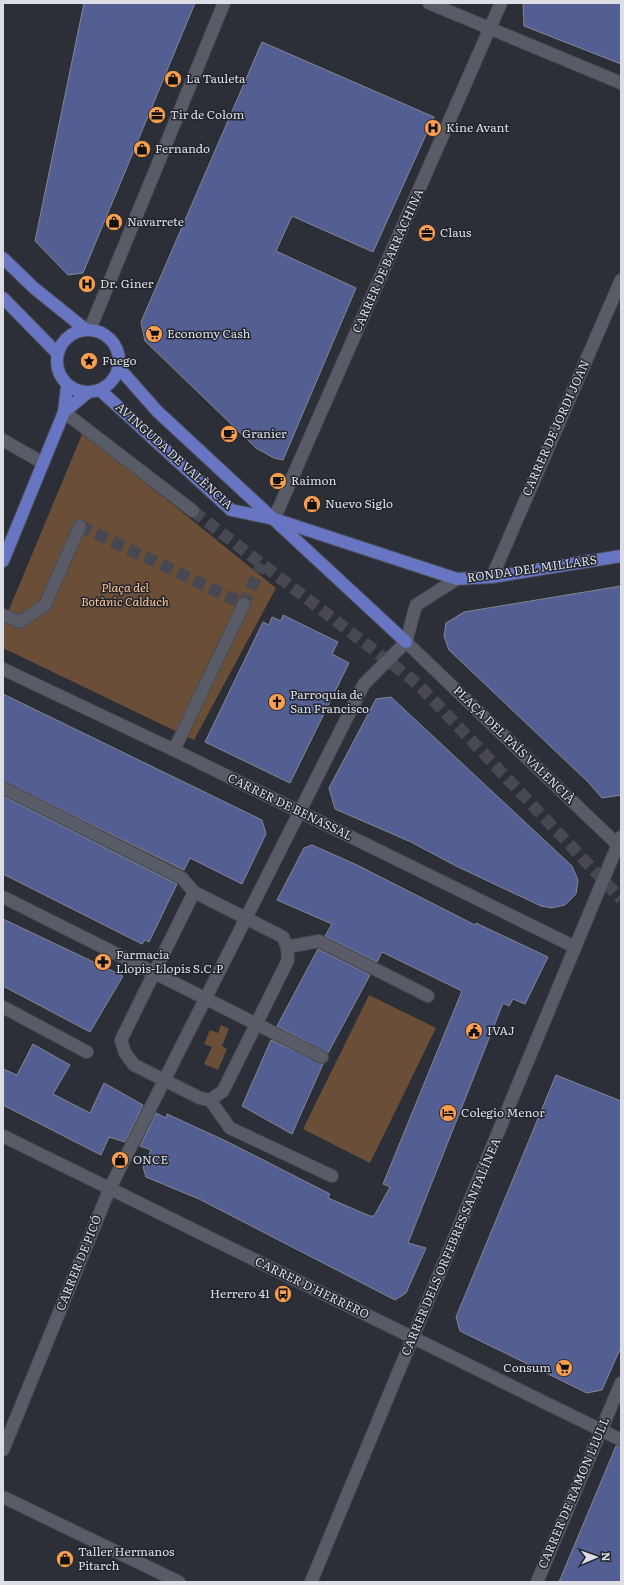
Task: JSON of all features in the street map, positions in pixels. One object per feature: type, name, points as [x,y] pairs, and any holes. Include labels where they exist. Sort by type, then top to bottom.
[{"type":"main road","points":[[3,258],[34,288],[88,329],[108,336],[118,350],[119,368],[112,382],[101,391],[87,393],[67,386]]},
{"type":"main road","points":[[3,298],[57,353]]},
{"type":"main road","points":[[3,561],[64,412],[67,386],[58,371],[57,353],[67,336],[88,329]]},
{"type":"main road","name":"AVINGUDA DE VALÈNCIA","points":[[119,368],[157,411],[406,642]]},
{"type":"main road","name":"AVINGUDA DE VALÈNCIA","points":[[101,391],[231,510],[274,519],[457,579]]},
{"type":"main road","points":[[64,412],[87,393]]},
{"type":"main road","name":"RONDA DEL MILLARS","points":[[457,579],[492,577],[621,556]]},
{"type":"street","points":[[88,329],[224,3]]},
{"type":"street","points":[[430,3],[621,83]]},
{"type":"street","name":"CARRER DE BARRACHINA","points":[[274,519],[501,3]]},
{"type":"street","name":"CARRER DE JORDI JOAN","points":[[492,577],[621,280]]},
{"type":"street","points":[[64,412],[193,511]]},
{"type":"street","points":[[3,440],[43,463]]},
{"type":"street","points":[[3,615],[20,622],[44,605],[80,526]]},
{"type":"street","name":"RONDA DEL MILLARS","points":[[406,642],[416,605],[457,579]]},
{"type":"street","points":[[174,750],[244,604]]},
{"type":"street","name":"CARRER DE PICÓ","points":[[3,1450],[110,1188],[364,684],[406,642]]},
{"type":"street","name":"PLAÇA DEL PAÍS VALENCIÀ","points":[[406,642],[620,843]]},
{"type":"street","name":"CARRER DE BENASSAL","points":[[3,669],[174,750],[575,947]]},
{"type":"street","points":[[3,788],[182,878],[194,892],[284,937],[287,946],[288,960],[223,1091],[210,1100]]},
{"type":"street","name":"CARRER DELS ORFEBRES SANTALÍNEA","points":[[311,1582],[575,947],[620,843]]},
{"type":"street","points":[[194,892],[121,1040],[125,1053],[134,1065],[200,1098],[210,1100],[230,1128],[332,1176]]},
{"type":"street","points":[[3,897],[322,1057]]},
{"type":"street","points":[[287,946],[319,941],[428,996]]},
{"type":"street","points":[[3,1007],[87,1052]]},
{"type":"street","name":"CARRER D'HERRERO","points":[[3,1136],[621,1440]]},
{"type":"street","name":"CARRER DE RAMON LLULL","points":[[537,1582],[621,1383]]},
{"type":"street","points":[[3,1497],[179,1582]]},
{"type":"green space","name":"Plaça del Botànic Calduch","points":[[83,432],[276,588],[194,740],[3,648],[3,624]]},
{"type":"green space","points":[[369,995],[436,1028],[370,1163],[303,1129]]},
{"type":"green space","points":[[221,1025],[229,1029],[222,1046],[227,1049],[218,1070],[204,1064],[212,1047],[204,1044],[210,1030],[218,1033]]},
{"type":"building","points":[[84,3],[195,3],[83,273],[68,275],[35,241]]},
{"type":"building","points":[[523,3],[621,3],[621,64],[524,26]]},
{"type":"building","points":[[262,42],[434,117],[373,252],[292,216],[276,251],[356,288],[283,460],[274,458],[256,448],[145,341],[141,322]]},
{"type":"building","points":[[621,586],[621,795],[602,798],[588,782],[449,650],[444,636],[446,623],[464,612]]},
{"type":"building","name":"Parroquia de San Francisco","points":[[283,615],[338,642],[332,654],[349,663],[290,783],[205,742],[263,622],[269,625],[272,617],[281,621]]},
{"type":"building","points":[[3,694],[262,820],[266,834],[242,884],[190,858],[184,870],[3,781]]},
{"type":"building","points":[[391,697],[572,866],[578,880],[576,894],[565,905],[552,908],[541,906],[456,866],[411,842],[335,809],[329,788],[376,699]]},
{"type":"building","points":[[3,796],[177,884],[149,942],[145,940],[142,944],[3,874]]},
{"type":"building","points":[[312,845],[357,865],[475,925],[476,923],[548,957],[525,1004],[513,999],[509,1006],[503,1003],[408,1243],[426,1248],[406,1293],[395,1300],[199,1199],[146,1177],[143,1167],[151,1150],[140,1146],[156,1113],[166,1118],[167,1114],[226,1141],[330,1194],[328,1198],[370,1216],[374,1216],[390,1187],[383,1184],[462,991],[382,952],[377,962],[325,936],[332,924],[277,900],[304,848]]},
{"type":"building","points":[[3,919],[123,976],[90,1032],[3,986]]},
{"type":"building","points":[[318,949],[370,975],[328,1053],[277,1026]]},
{"type":"building","points":[[271,1040],[323,1064],[292,1134],[242,1106]]},
{"type":"building","points":[[33,1044],[70,1065],[53,1094],[90,1113],[104,1083],[143,1105],[125,1142],[109,1137],[101,1155],[3,1105],[3,1069],[17,1075]]},
{"type":"building","points":[[556,1075],[621,1101],[621,1347],[602,1390],[587,1393],[460,1331],[456,1317]]},
{"type":"building","points":[[616,1446],[621,1447],[621,1582],[559,1582]]},
{"type":"tunnel","points":[[193,511],[418,684],[621,899]]},
{"type":"tunnel","points":[[80,526],[244,604],[262,564]]},
{"type":"place","name":"La Tauleta","points":[[173,79]]},
{"type":"place","name":"Tir de Colom","points":[[157,115]]},
{"type":"place","name":"Kine Avant","points":[[433,128]]},
{"type":"place","name":"Fernando","points":[[142,149]]},
{"type":"place","name":"Navarrete","points":[[114,222]]},
{"type":"place","name":"Claus","points":[[427,233]]},
{"type":"place","name":"Dr. Giner","points":[[87,284]]},
{"type":"place","name":"Economy Cash","points":[[154,334]]},
{"type":"place","name":"Fuego","points":[[89,361]]},
{"type":"place","name":"Granier","points":[[229,434]]},
{"type":"place","name":"Raimon","points":[[278,481]]},
{"type":"place","name":"Nuevo Siglo","points":[[312,504]]},
{"type":"place","name":"Parroquia de San Francisco","points":[[277,702]]},
{"type":"place","name":"Farmacia Llopis-Llopis S.C.P","points":[[103,962]]},
{"type":"place","name":"IVAJ","points":[[474,1031]]},
{"type":"place","name":"Colegio Menor","points":[[448,1113]]},
{"type":"place","name":"ONCE","points":[[120,1160]]},
{"type":"place","name":"Herrero 41","points":[[283,1294]]},
{"type":"place","name":"Consum","points":[[564,1368]]},
{"type":"place","name":"Taller Hermanos Pitarch","points":[[65,1559]]}]
